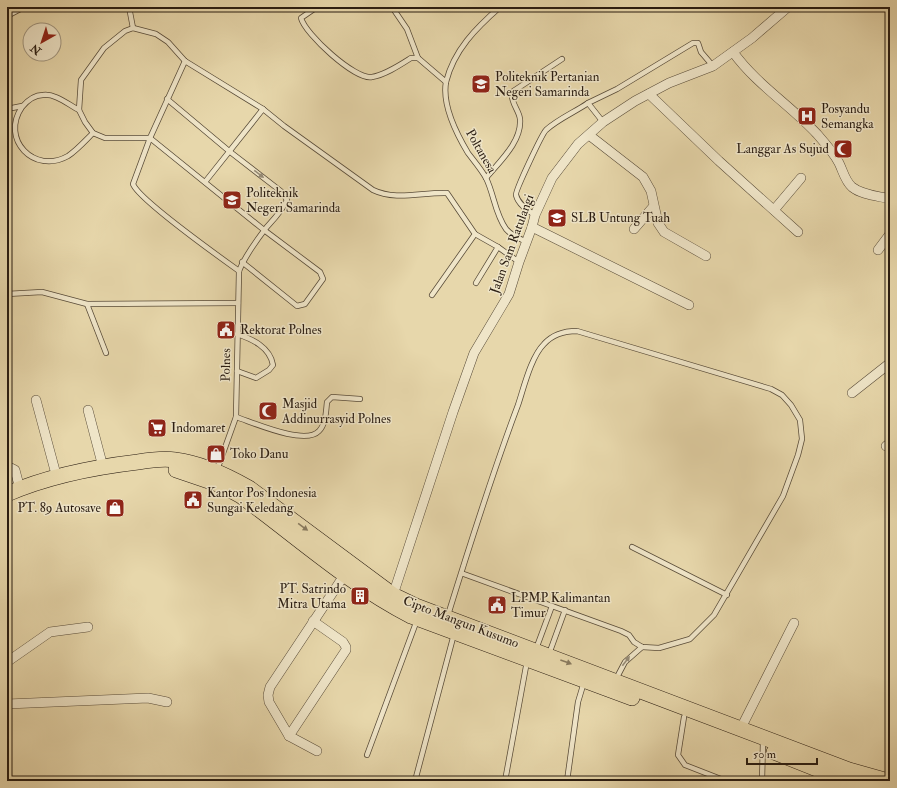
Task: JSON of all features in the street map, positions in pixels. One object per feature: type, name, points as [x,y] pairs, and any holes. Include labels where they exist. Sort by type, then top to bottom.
[{"type":"highway","name":"Cipto Mangun Kusumo","points":[[13,492],[57,478],[102,467],[154,460],[174,460],[216,471],[249,488],[394,608],[417,619],[455,632],[537,655],[616,680],[684,717],[888,781]]},
{"type":"highway","name":"Cipto Mangun Kusumo","points":[[7,504],[42,492],[112,475],[154,469],[174,469],[223,486],[241,496],[348,569],[394,595],[537,655],[584,680],[651,699],[741,728],[763,742],[847,781]]},
{"type":"street","name":"Jalan Sam Ratulangi","points":[[394,595],[453,412],[474,353],[509,294],[518,262],[527,242],[535,215],[552,178],[578,144],[604,122],[669,83],[713,66],[733,52],[788,7]]},
{"type":"street","points":[[733,52],[745,69],[800,117],[817,134],[838,161],[847,181],[853,188],[868,194],[890,199]]},
{"type":"street","points":[[650,94],[719,161],[798,232]]},
{"type":"street","points":[[589,135],[643,177],[651,191],[653,207],[658,223],[664,232],[706,256]]},
{"type":"street","points":[[774,210],[801,178]]},
{"type":"street","points":[[634,229],[653,207]]},
{"type":"street","points":[[532,228],[689,305]]},
{"type":"street","points":[[878,250],[890,234]]},
{"type":"street","points":[[852,393],[890,363]]},
{"type":"street","points":[[36,400],[57,478]]},
{"type":"street","points":[[88,410],[102,467]]},
{"type":"street","points":[[7,466],[15,470],[13,492]]},
{"type":"street","points":[[317,751],[289,736],[269,702],[268,691],[348,569]]},
{"type":"street","points":[[289,736],[346,650],[346,644],[313,621]]},
{"type":"street","points":[[741,728],[794,623]]},
{"type":"street","points":[[7,662],[50,632],[88,627]]},
{"type":"street","points":[[7,704],[148,698],[167,702]]},
{"type":"lane","points":[[7,16],[24,7]]},
{"type":"lane","points":[[129,7],[133,28]]},
{"type":"lane","points":[[317,7],[303,15],[301,18],[302,22],[316,39],[346,66],[361,76],[372,77],[399,66],[411,58],[418,58]]},
{"type":"lane","points":[[392,7],[407,29],[418,58],[446,82]]},
{"type":"lane","name":"Poltanesa","points":[[500,7],[478,27],[459,50],[450,66],[444,91],[447,107],[453,122],[467,152],[486,178],[495,206],[506,229],[527,242]]},
{"type":"lane","points":[[79,110],[81,80],[104,48],[125,31],[133,28],[156,34],[168,42],[185,61],[263,109],[284,126],[373,190],[382,194],[405,196],[447,193],[475,234],[498,247],[518,262]]},
{"type":"lane","points":[[535,215],[526,209],[516,197],[516,192],[545,131],[588,103],[617,89],[696,42],[713,66]]},
{"type":"lane","points":[[486,178],[510,149],[519,132],[520,118],[511,97],[512,92],[562,59]]},
{"type":"lane","points":[[185,61],[150,138],[133,184],[136,190],[239,271]]},
{"type":"lane","points":[[93,133],[68,156],[52,162],[34,160],[20,149],[13,132],[16,115],[22,106],[26,101],[43,94],[55,97],[79,110],[93,133],[105,138],[150,138],[264,230],[320,272],[324,279],[305,304],[297,306],[242,262]]},
{"type":"lane","points":[[167,99],[229,151]]},
{"type":"lane","points":[[588,103],[604,122]]},
{"type":"lane","points":[[7,109],[22,106]]},
{"type":"lane","points":[[205,182],[263,109]]},
{"type":"lane","name":"Polnes","points":[[216,471],[236,417],[239,271],[242,262],[264,230],[283,208],[287,200],[282,192],[229,151]]},
{"type":"lane","points":[[432,295],[475,234]]},
{"type":"lane","points":[[476,283],[498,247]]},
{"type":"lane","points":[[7,294],[42,292],[87,304],[238,303]]},
{"type":"lane","points":[[87,304],[106,353]]},
{"type":"lane","points":[[447,618],[489,481],[538,353],[544,344],[554,336],[564,332],[576,331],[771,389],[782,395],[791,405],[800,420],[802,439],[798,455],[783,496],[727,595],[714,615],[690,639],[659,648],[642,647],[621,631],[461,573]]},
{"type":"lane","points":[[237,334],[258,343],[263,348],[273,365],[269,370],[256,378],[237,371]]},
{"type":"lane","points":[[236,417],[278,431],[306,436],[318,432],[324,422],[327,402],[332,398],[360,399]]},
{"type":"lane","points":[[632,547],[727,595]]},
{"type":"lane","points":[[505,781],[537,655],[552,606]]},
{"type":"lane","points":[[537,655],[565,610]]},
{"type":"lane","points":[[367,755],[417,619]]},
{"type":"lane","points":[[415,781],[455,632]]},
{"type":"lane","points":[[616,680],[625,662],[642,647]]},
{"type":"lane","points":[[567,781],[578,702],[584,680]]},
{"type":"lane","points":[[684,717],[678,755],[685,765],[726,781]]},
{"type":"lane","points":[[762,781],[763,742]]},
{"type":"place","name":"Politeknik Pertanian Negeri Samarinda","points":[[481,84]]},
{"type":"place","name":"Posyandu Semangka","points":[[807,116]]},
{"type":"place","name":"Langgar As Sujud","points":[[843,149]]},
{"type":"place","name":"Politeknik Negeri Samarinda","points":[[232,200]]},
{"type":"place","name":"SLB Untung Tuah","points":[[557,218]]},
{"type":"place","name":"Rektorat Polnes","points":[[226,330]]},
{"type":"place","name":"Masjid Addinurrasyid Polnes","points":[[268,411]]},
{"type":"place","name":"Indomaret","points":[[157,428]]},
{"type":"place","name":"Toko Danu","points":[[216,454]]},
{"type":"place","name":"Kantor Pos Indonesia Sungai Keledang","points":[[193,500]]},
{"type":"place","name":"PT. 89 Autosave","points":[[115,508]]},
{"type":"place","name":"PT. Satrindo Mitra Utama","points":[[360,596]]},
{"type":"place","name":"LPMP Kalimantan Timur","points":[[497,605]]}]
